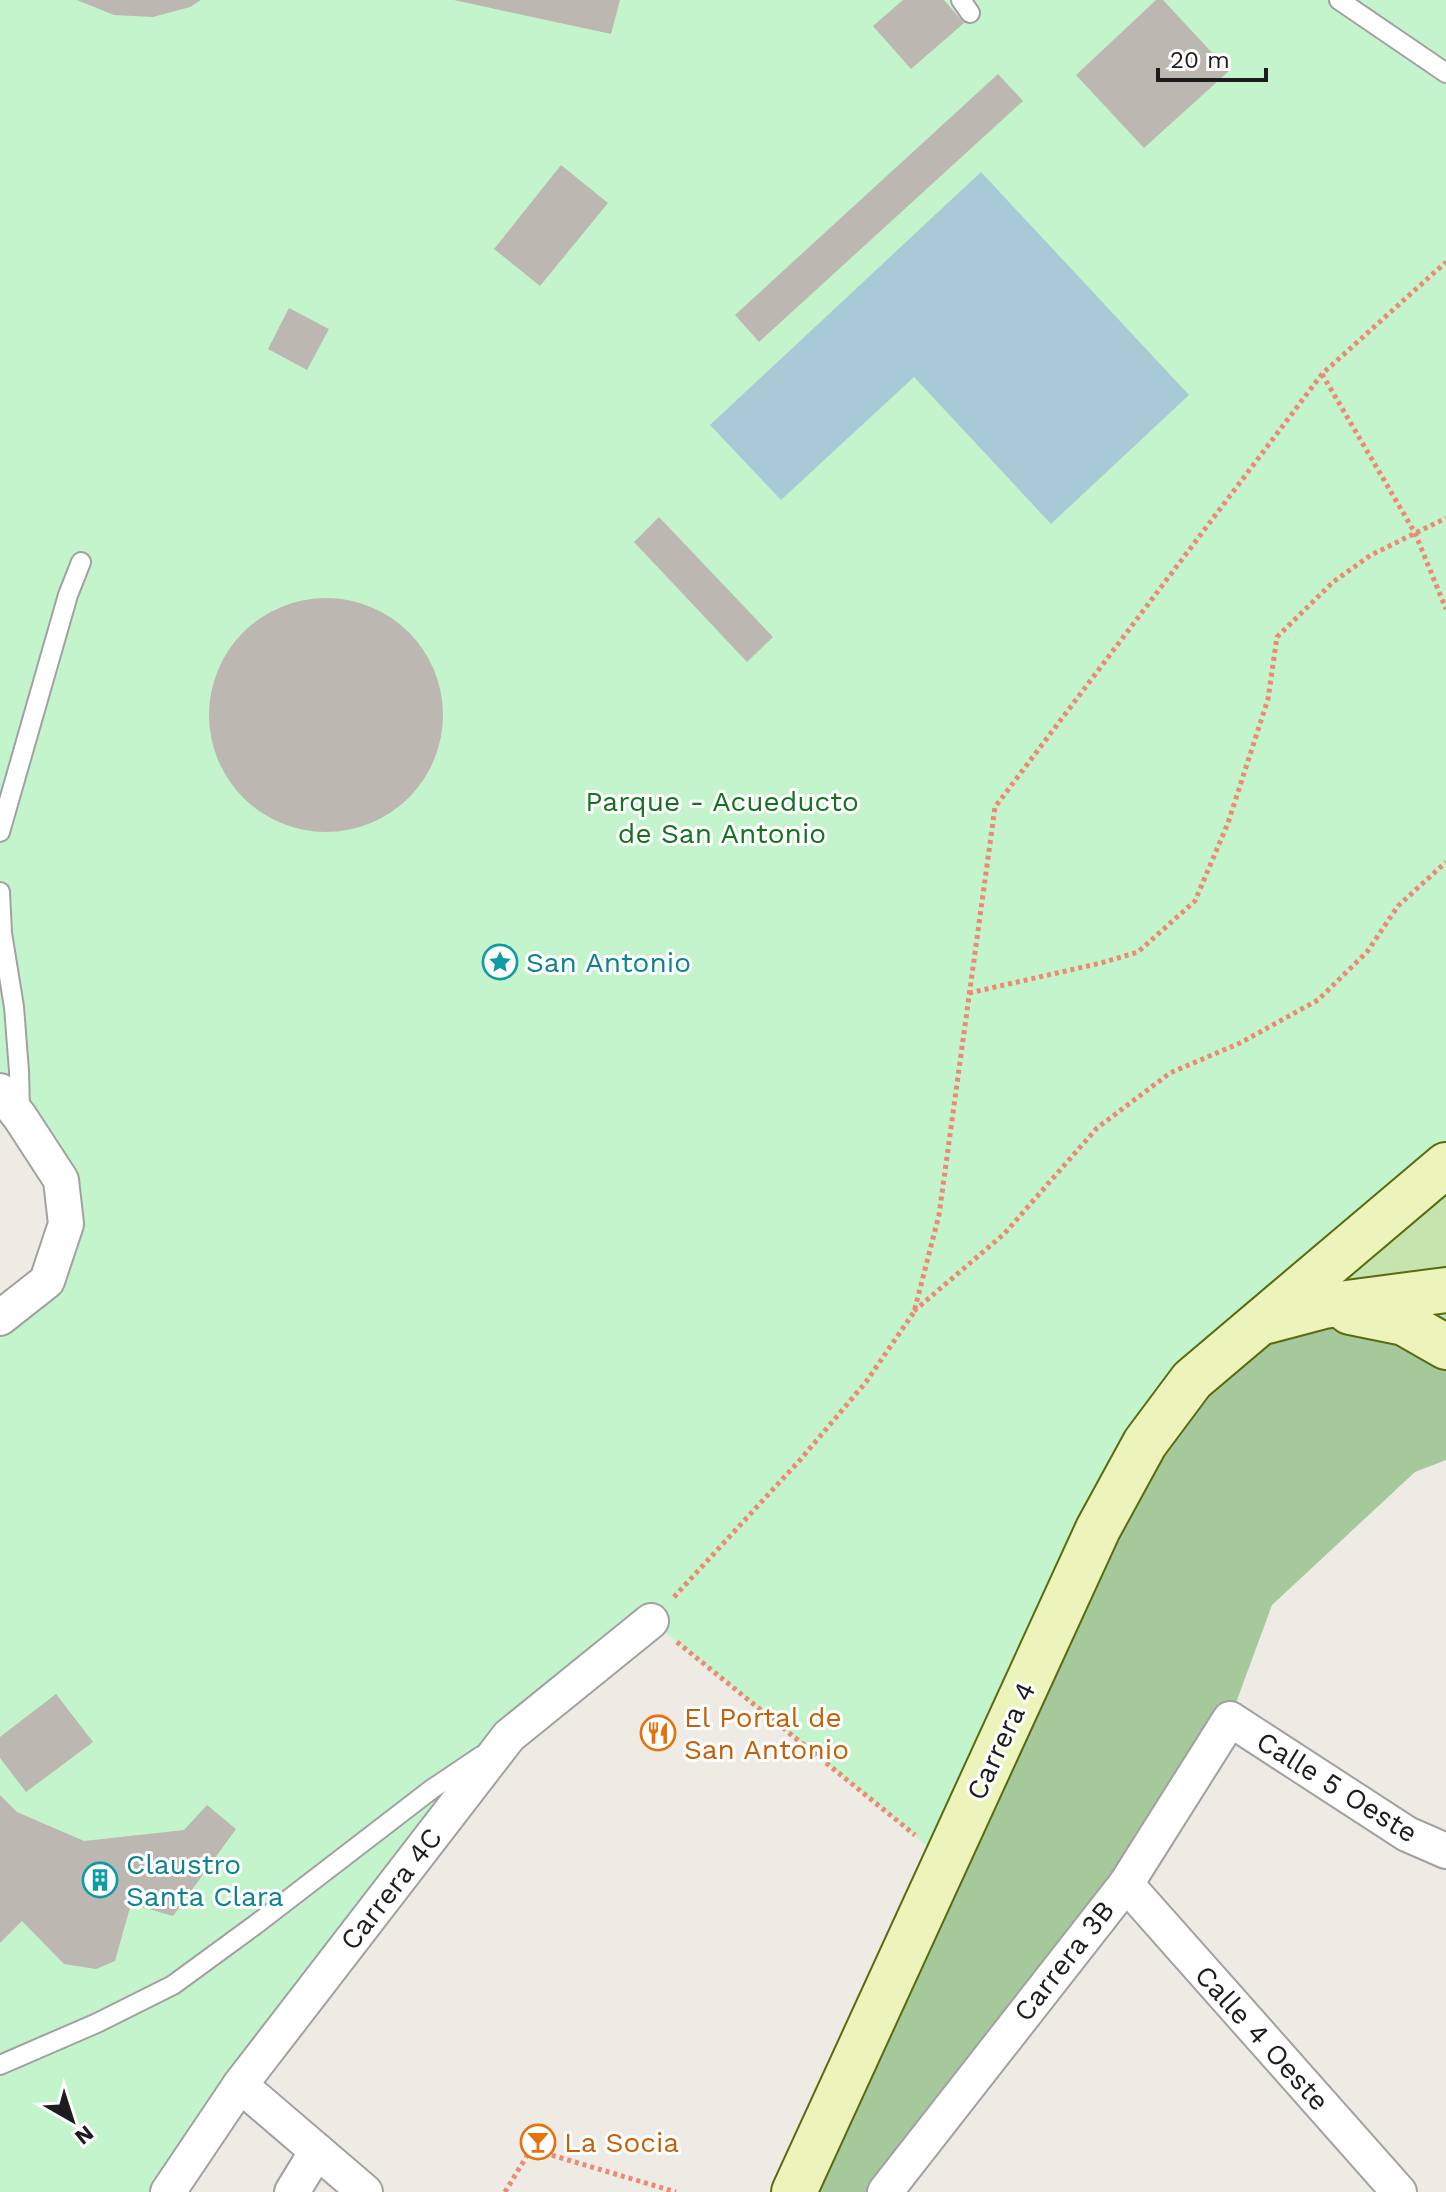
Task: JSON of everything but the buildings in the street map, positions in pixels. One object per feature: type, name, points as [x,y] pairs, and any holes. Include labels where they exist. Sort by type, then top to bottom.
[{"type":"main road","name":"Carrera 4","points":[[794,2192],[1098,1529],[1145,1443],[1192,1380],[1446,1165]]},
{"type":"main road","name":"Carrera 4","points":[[1258,1323],[1324,1306],[1446,1290]]},
{"type":"main road","points":[[1324,1306],[1404,1323],[1446,1347]]},
{"type":"street","points":[[0,1318],[47,1281],[66,1224],[61,1180],[7,1105]]},
{"type":"street","name":"Carrera 4C","points":[[168,2192],[240,2085],[509,1736],[651,1621]]},
{"type":"street","name":"Calle 5 Oeste","points":[[1230,1719],[1407,1834],[1446,1851]]},
{"type":"street","name":"Carrera 3B","points":[[885,2192],[1126,1884],[1230,1719]]},
{"type":"street","name":"Calle 4 Oeste","points":[[1126,1884],[1399,2192]]},
{"type":"street","points":[[240,2085],[365,2192]]},
{"type":"street","points":[[292,2192],[317,2151]]},
{"type":"lane","points":[[1339,0],[1446,73]]},
{"type":"lane","points":[[0,832],[68,595],[81,562]]},
{"type":"lane","points":[[0,892],[19,1071],[7,1105]]},
{"type":"lane","points":[[0,2065],[97,2023],[173,1985],[432,1789],[509,1736]]},
{"type":"path","points":[[914,1312],[939,1215],[995,807],[1322,374],[1446,262]]},
{"type":"path","points":[[1322,374],[1415,533],[1446,609]]},
{"type":"path","points":[[969,993],[1138,952],[1195,901],[1228,823],[1268,699],[1277,637],[1333,582],[1371,555],[1446,518]]},
{"type":"path","points":[[946,1861],[651,1621],[866,1382],[914,1312],[1004,1234],[1097,1128],[1170,1073],[1240,1043],[1318,1000],[1367,952],[1398,906],[1446,862]]},
{"type":"path","points":[[505,2192],[531,2149],[676,2192]]},
{"type":"green space","name":"Parque - Acueducto de San Antonio","points":[[0,0],[1446,0],[1446,1165],[1192,1380],[946,1861],[651,1621],[509,1736],[168,2192],[0,2192],[0,1318],[66,1224],[0,1091]]},
{"type":"green space","points":[[1446,1165],[1446,1347],[1258,1323]]},
{"type":"green space","points":[[1324,1306],[1446,1347],[1446,1460],[1415,1472],[1272,1605],[1230,1719],[885,2192],[794,2192],[1192,1380]]},
{"type":"water","points":[[981,172],[1189,395],[1051,524],[914,377],[781,500],[710,425]]},
{"type":"place","name":"San Antonio","points":[[500,962]]},
{"type":"place","name":"El Portal de San Antonio","points":[[658,1733]]},
{"type":"place","name":"Claustro Santa Clara","points":[[100,1880]]},
{"type":"place","name":"La Socia","points":[[538,2142]]}]
